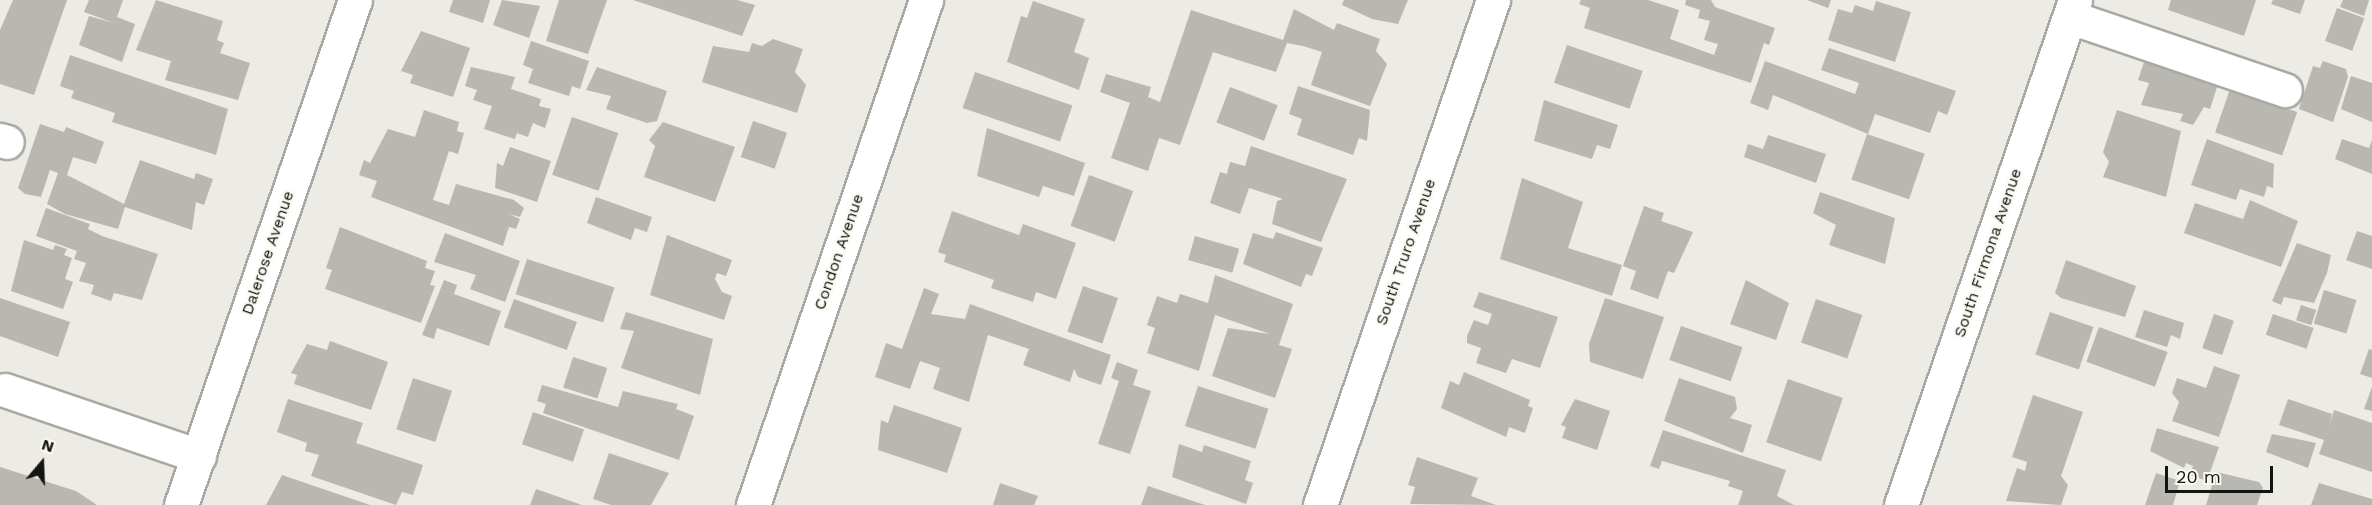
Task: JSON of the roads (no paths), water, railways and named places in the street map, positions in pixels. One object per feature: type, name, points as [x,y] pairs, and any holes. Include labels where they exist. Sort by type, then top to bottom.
[{"type":"street","name":"Dalerose Avenue","points":[[181,505],[355,0]]},
{"type":"street","name":"Condon Avenue","points":[[753,505],[926,0]]},
{"type":"street","name":"South Truro Avenue","points":[[1320,505],[1492,0]]},
{"type":"street","points":[[2072,8],[2285,90]]},
{"type":"street","name":"South Firmona Avenue","points":[[1901,505],[2072,8]]},
{"type":"street","points":[[5,390],[199,456]]}]
